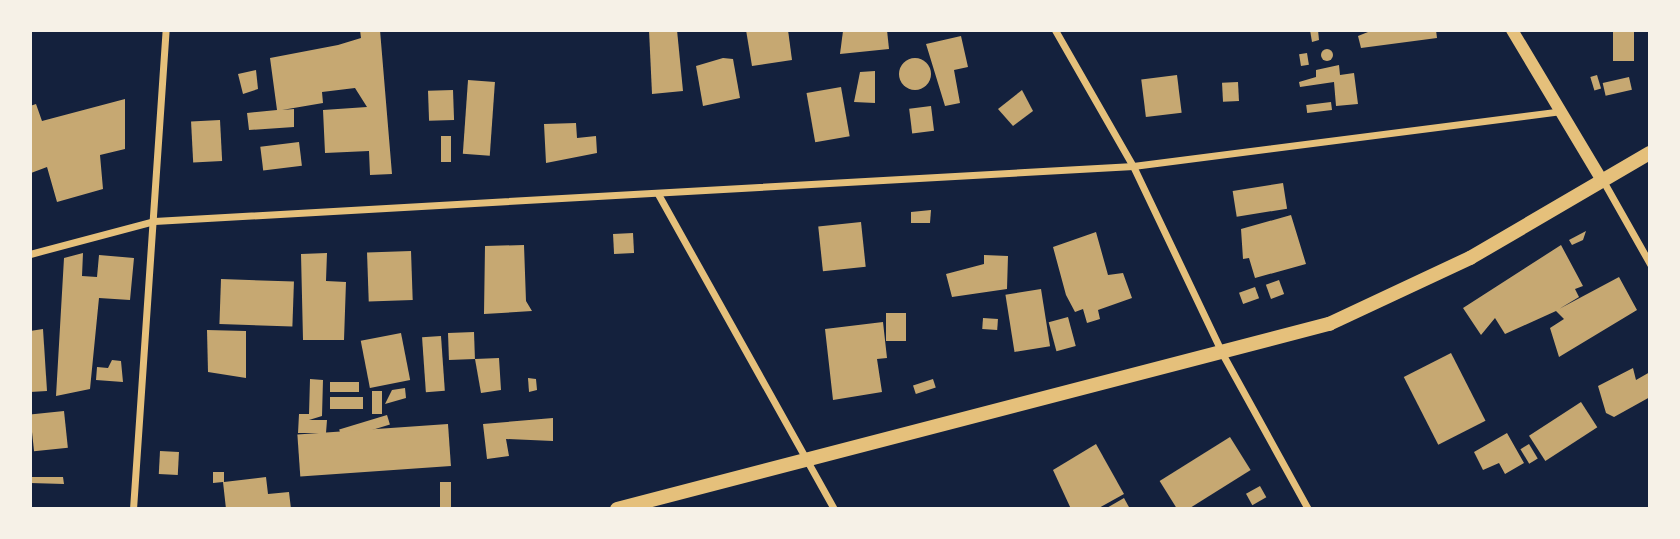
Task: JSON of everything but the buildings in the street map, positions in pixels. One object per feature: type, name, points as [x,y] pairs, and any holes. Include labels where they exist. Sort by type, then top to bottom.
[{"type":"main road","points":[[617,509],[1223,355],[1329,324],[1402,292],[1650,153]]},
{"type":"street","points":[[133,509],[166,30]]},
{"type":"street","points":[[1055,30],[1133,166],[1223,355],[1308,509]]},
{"type":"street","points":[[1512,30],[1556,112],[1601,179],[1650,264]]},
{"type":"street","points":[[30,254],[154,221],[1133,166],[1556,112]]},
{"type":"street","points":[[658,194],[834,509]]}]
